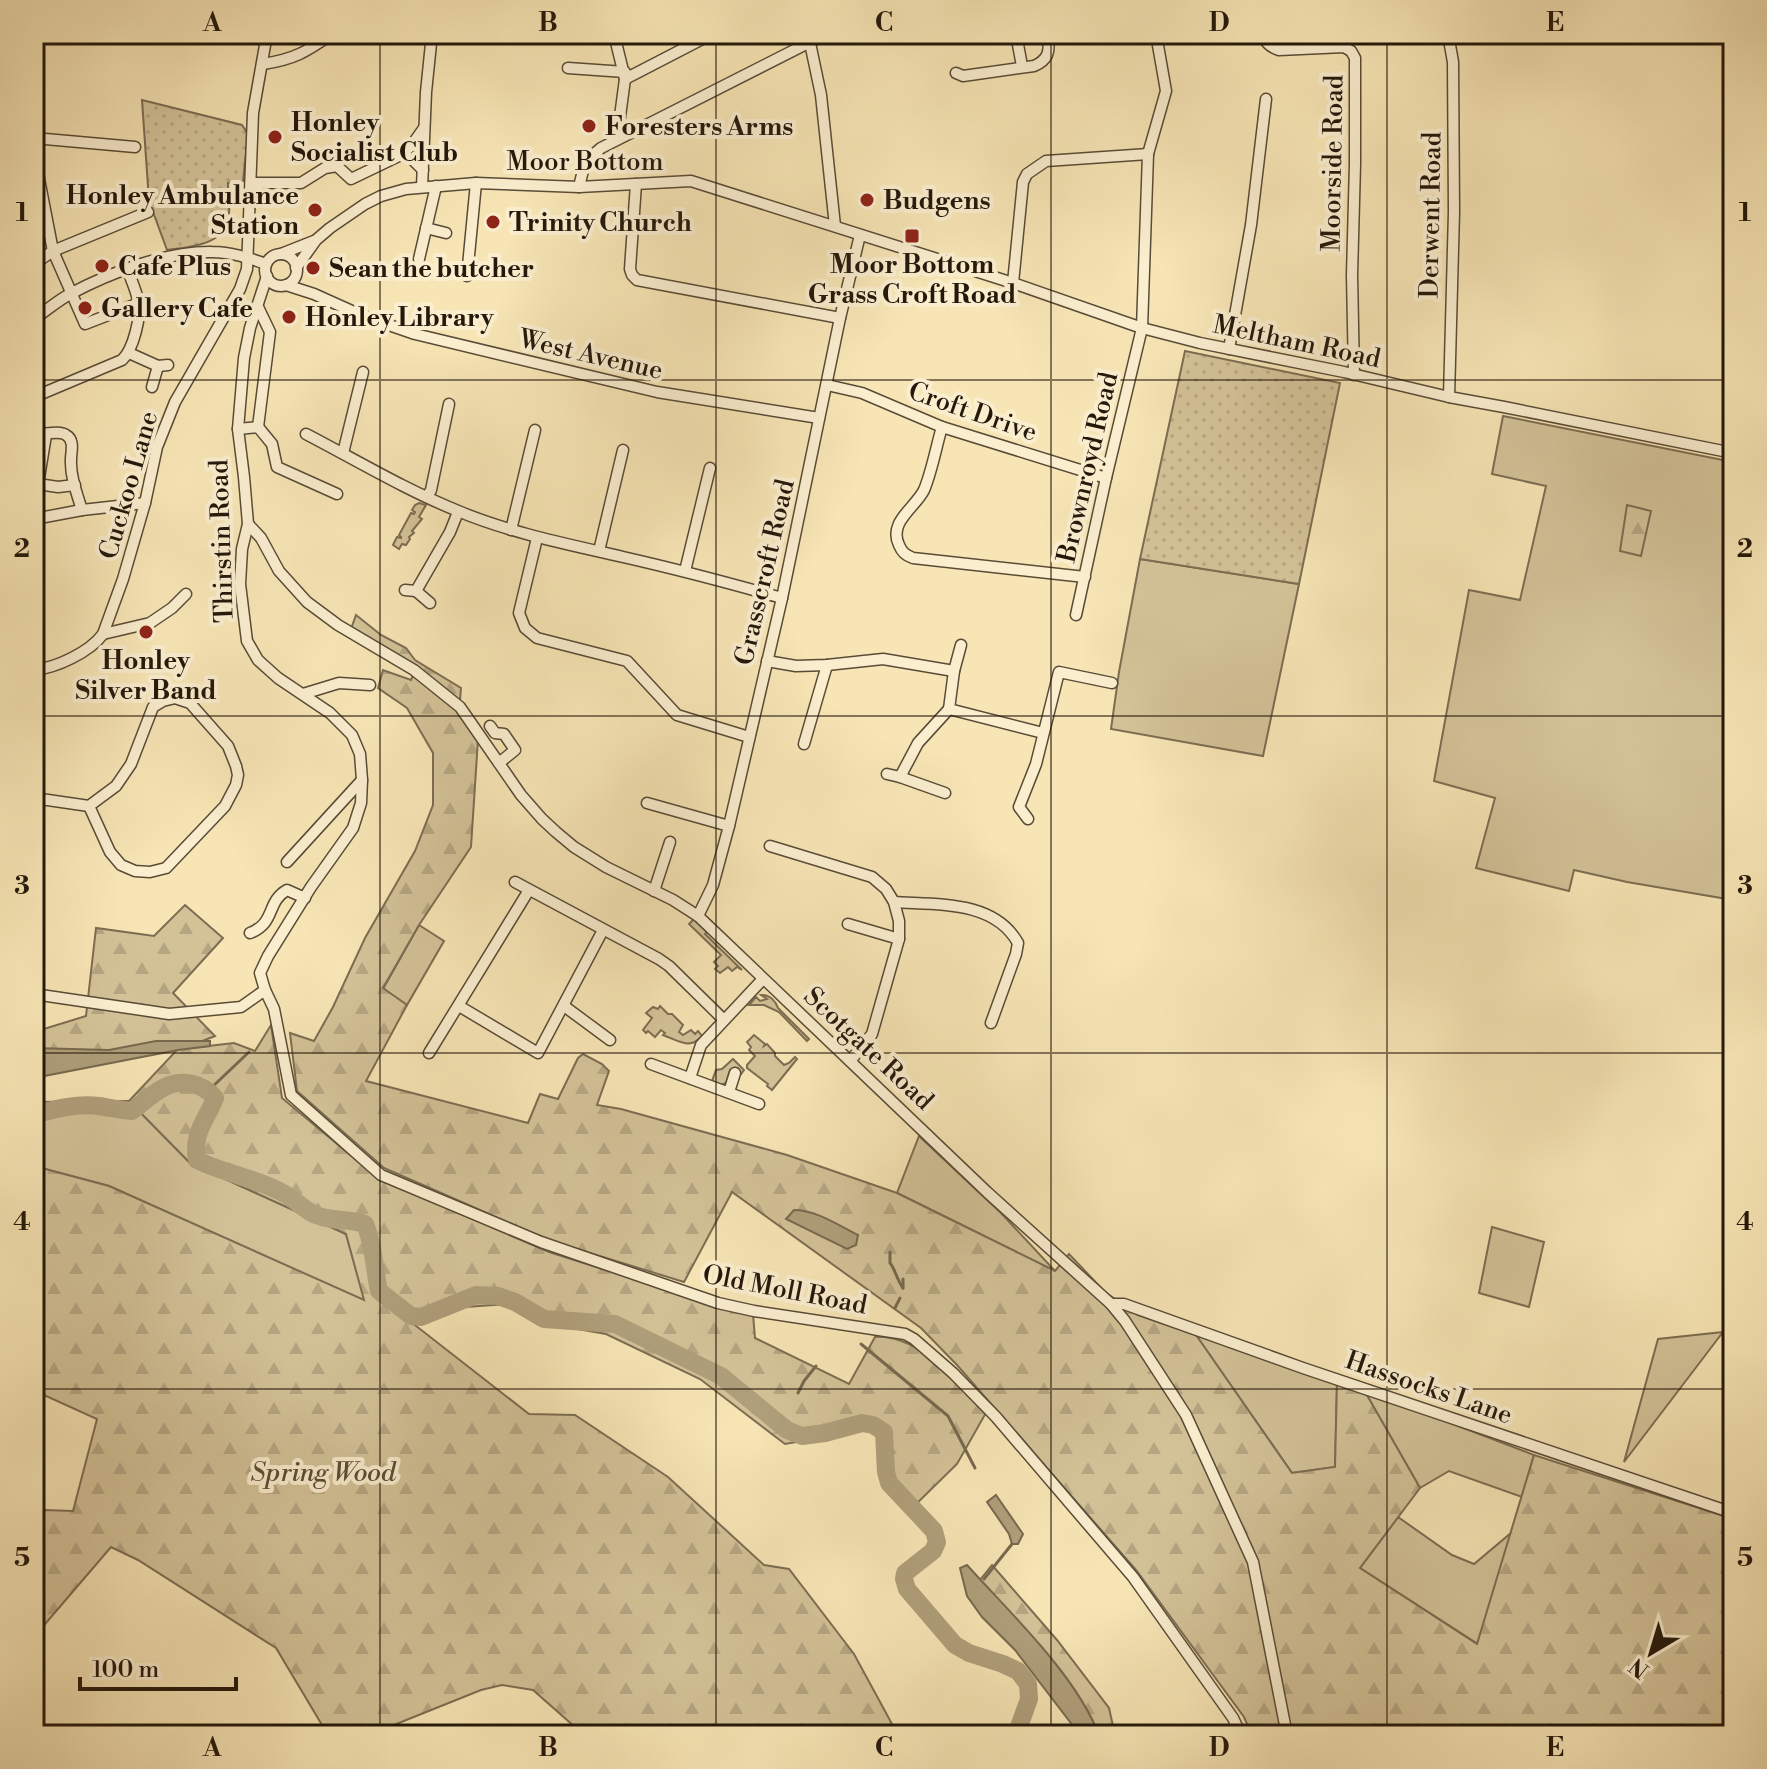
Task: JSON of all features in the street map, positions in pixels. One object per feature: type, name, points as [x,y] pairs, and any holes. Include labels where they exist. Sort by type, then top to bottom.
[{"type":"street","name":"Cuckoo Lane","points":[[101,638],[123,579],[157,447],[178,395],[240,289],[247,269],[253,113],[267,34]]},
{"type":"street","points":[[263,64],[305,53],[332,34]]},
{"type":"street","points":[[422,187],[432,34]]},
{"type":"street","points":[[614,34],[625,75],[617,139]]},
{"type":"street","points":[[568,68],[625,75],[712,34]]},
{"type":"street","points":[[579,187],[585,162],[617,139],[826,34]]},
{"type":"street","points":[[1016,34],[1022,66]]},
{"type":"street","points":[[956,73],[963,76],[1043,62],[1050,48],[1048,38],[1042,34]]},
{"type":"street","name":"Brownroyd Road","points":[[1076,615],[1142,328],[1148,154],[1166,91],[1156,34]]},
{"type":"street","name":"Moorside Road","points":[[1262,34],[1272,48],[1279,50],[1344,47],[1355,58],[1354,375]]},
{"type":"street","name":"Derwent Road","points":[[1448,34],[1453,62],[1454,212],[1449,397]]},
{"type":"street","points":[[810,43],[821,95],[835,226]]},
{"type":"street","points":[[1229,349],[1251,225],[1266,99]]},
{"type":"street","points":[[251,183],[301,183],[325,168],[337,166],[351,179],[401,155],[424,128]]},
{"type":"street","points":[[34,138],[135,147]]},
{"type":"street","points":[[34,153],[53,251],[85,324],[139,303]]},
{"type":"street","points":[[1013,283],[1023,182],[1027,174],[1046,161],[1148,154]]},
{"type":"street","points":[[401,155],[412,159],[423,170]]},
{"type":"street","name":"Moor Bottom","points":[[281,254],[316,240],[381,196],[422,187],[476,183],[579,187],[691,181],[860,235]]},
{"type":"street","points":[[467,276],[476,183]]},
{"type":"street","points":[[636,184],[630,269],[637,280],[840,318]]},
{"type":"street","points":[[419,259],[436,186]]},
{"type":"street","points":[[34,264],[53,251],[148,212]]},
{"type":"street","points":[[426,228],[446,233]]},
{"type":"street","name":"Meltham Road","points":[[860,235],[1142,328],[1449,397],[1733,453]]},
{"type":"street","name":"Grasscroft Road","points":[[698,916],[713,885],[729,826],[782,598],[860,235]]},
{"type":"street","name":"Moor Bottom","points":[[296,270],[316,240]]},
{"type":"street","points":[[34,319],[72,293],[169,256],[193,252],[227,253],[266,264]]},
{"type":"street","points":[[284,285],[273,283],[267,276],[266,264],[272,257],[281,254],[292,259],[296,270],[292,281],[258,307],[270,332],[258,427],[272,444],[277,467],[337,494]]},
{"type":"street","points":[[34,397],[122,360],[129,353],[139,303],[128,270]]},
{"type":"street","name":"West Avenue","points":[[296,270],[314,294]]},
{"type":"street","name":"Thirstin Road","points":[[265,990],[260,973],[268,956],[353,828],[361,803],[362,780],[360,754],[352,735],[330,713],[278,678],[258,660],[247,641],[240,584],[242,549],[248,524],[238,429],[244,358],[267,276]]},
{"type":"street","name":"West Avenue","points":[[284,285],[415,334],[657,392],[819,418]]},
{"type":"street","points":[[129,353],[163,366],[152,387]]},
{"type":"street","points":[[343,453],[363,372]]},
{"type":"street","name":"Croft Drive","points":[[827,385],[862,393],[942,427],[1106,478]]},
{"type":"street","points":[[427,497],[449,404]]},
{"type":"street","points":[[67,435],[74,423]]},
{"type":"street","points":[[238,429],[258,427]]},
{"type":"street","points":[[942,427],[923,491],[896,529],[901,550],[913,558],[1085,577]]},
{"type":"street","points":[[511,530],[535,430]]},
{"type":"street","points":[[34,434],[67,435],[72,443],[70,461],[82,510]]},
{"type":"street","points":[[306,434],[458,512],[537,538],[685,571],[782,598]]},
{"type":"street","points":[[46,435],[38,484],[58,487],[75,485]]},
{"type":"street","points":[[599,551],[623,450]]},
{"type":"street","points":[[685,571],[710,468]]},
{"type":"street","points":[[34,519],[145,503]]},
{"type":"street","points":[[430,603],[411,591],[450,532],[458,512]]},
{"type":"street","name":"Scotgate Road","points":[[248,524],[261,538],[279,571],[307,602],[338,625],[414,670],[460,707],[521,795],[556,832],[606,867],[698,916],[987,1192],[1111,1304],[1186,1415],[1253,1562],[1287,1735]]},
{"type":"street","points":[[537,538],[519,613],[525,628],[537,638],[627,661],[677,715],[749,737]]},
{"type":"street","points":[[34,670],[60,664],[101,638],[150,623],[186,594]]},
{"type":"street","points":[[900,777],[918,743],[949,709],[961,645]]},
{"type":"street","points":[[767,661],[796,666],[883,659],[954,671]]},
{"type":"street","points":[[804,744],[827,665]]},
{"type":"street","points":[[1028,819],[1019,807],[1036,764],[1059,672],[1112,683]]},
{"type":"street","points":[[303,694],[339,683],[370,685]]},
{"type":"street","points":[[34,798],[89,806],[116,786],[131,764],[153,707],[175,698],[190,703],[228,746],[236,766],[236,785],[225,806],[166,868],[150,872],[135,871],[121,865],[110,852],[89,806]]},
{"type":"street","points":[[949,709],[1043,733]]},
{"type":"street","points":[[490,726],[495,733],[504,734],[515,750],[499,763]]},
{"type":"street","points":[[887,774],[945,793]]},
{"type":"street","points":[[287,862],[362,780]]},
{"type":"street","points":[[647,803],[729,826]]},
{"type":"street","points":[[654,891],[670,842]]},
{"type":"street","points":[[770,846],[872,877],[886,889],[894,902],[899,921],[899,939],[872,1034],[851,1060]]},
{"type":"street","points":[[515,882],[669,966],[724,1020]]},
{"type":"street","points":[[250,933],[268,921],[279,895],[287,890],[305,898]]},
{"type":"street","points":[[429,1053],[529,890]]},
{"type":"street","points":[[894,902],[970,908],[996,919],[1011,930],[1018,943],[1016,954],[991,1023]]},
{"type":"street","points":[[848,924],[899,939]]},
{"type":"street","points":[[459,1006],[538,1053],[603,930]]},
{"type":"street","points":[[34,964],[36,994],[169,1014],[241,1007],[265,990]]},
{"type":"street","points":[[690,1078],[701,1045],[763,979]]},
{"type":"street","name":"Old Moll Road","points":[[265,990],[274,1009],[291,1095],[381,1175],[541,1242],[718,1303],[905,1334],[914,1339],[996,1417],[1133,1577],[1233,1718],[1241,1735]]},
{"type":"street","points":[[564,1006],[610,1040]]},
{"type":"street","points":[[651,1064],[759,1104]]},
{"type":"street","points":[[729,1092],[735,1073]]},
{"type":"street","name":"Hassocks Lane","points":[[1111,1304],[1124,1304],[1303,1368],[1733,1513]]},
{"type":"green space","points":[[34,34],[81,34],[82,41],[34,45]]},
{"type":"green space","points":[[142,100],[242,125],[248,134],[243,181],[228,183],[228,221],[218,236],[211,240],[167,250],[149,201]]},
{"type":"green space","points":[[1185,351],[1340,383],[1299,584],[1140,559]]},
{"type":"green space","points":[[1503,416],[1733,462],[1733,900],[1574,870],[1569,891],[1476,868],[1495,798],[1434,781],[1469,590],[1520,600],[1546,486],[1492,474]]},
{"type":"green space","points":[[419,503],[426,505],[419,517],[422,519],[406,545],[402,544],[399,549],[393,545],[397,537],[401,538],[399,535]]},
{"type":"green space","points":[[1627,505],[1651,511],[1641,556],[1620,551]]},
{"type":"green space","points":[[1140,559],[1299,584],[1263,756],[1111,729]]},
{"type":"green space","points":[[356,615],[381,635],[406,648],[415,660],[461,688],[459,712],[478,739],[471,847],[419,925],[383,988],[407,1005],[366,1081],[528,1123],[540,1094],[558,1099],[578,1058],[583,1054],[609,1071],[597,1105],[787,1155],[897,1193],[1055,1271],[1069,1254],[1105,1292],[1138,1315],[1196,1335],[1292,1473],[1335,1467],[1337,1382],[1364,1390],[1420,1488],[1360,1568],[1477,1644],[1534,1455],[1733,1519],[1733,1735],[1252,1735],[1244,1717],[1136,1570],[957,1365],[921,1328],[732,1192],[684,1282],[551,1241],[384,1168],[297,1091],[290,1033],[314,1041],[365,938],[415,851],[433,805],[433,753],[407,708],[378,688],[383,670],[411,680],[416,668],[351,629]]},
{"type":"green space","name":"Spring Wood","points":[[185,905],[223,938],[173,993],[215,1036],[182,1049],[234,1043],[255,1051],[271,1025],[282,1098],[379,1179],[549,1252],[725,1308],[753,1314],[755,1338],[849,1384],[875,1337],[907,1343],[937,1362],[987,1411],[957,1464],[908,1512],[886,1487],[879,1434],[873,1429],[785,1444],[700,1379],[606,1334],[538,1322],[507,1304],[466,1307],[411,1322],[529,1414],[575,1415],[668,1477],[764,1565],[789,1569],[854,1654],[898,1735],[584,1735],[533,1690],[502,1685],[481,1690],[369,1735],[328,1735],[276,1648],[138,1560],[111,1547],[34,1637],[34,1517],[44,1510],[73,1511],[97,1419],[44,1395],[34,1406],[34,1166],[109,1186],[364,1300],[346,1234],[190,1163],[129,1101],[177,1050],[34,1059],[34,1032],[86,1016],[96,928],[154,936]]},
{"type":"green space","points":[[694,919],[742,970],[737,967],[732,971],[728,967],[720,973],[715,969],[718,966],[714,962],[721,955],[689,924]]},
{"type":"green space","points":[[419,925],[444,941],[407,1005],[383,989]]},
{"type":"green space","points":[[761,995],[772,999],[809,1039],[807,1041],[779,1012],[764,1005],[749,1005],[756,997],[760,1001],[767,999]]},
{"type":"green space","points":[[660,1006],[683,1025],[679,1032],[683,1035],[691,1030],[695,1034],[698,1031],[702,1036],[689,1043],[663,1035],[665,1033],[661,1030],[655,1037],[648,1031],[646,1033],[643,1030],[652,1018],[646,1013]]},
{"type":"green space","points":[[754,1035],[764,1046],[767,1044],[784,1065],[795,1057],[797,1059],[772,1090],[747,1068],[755,1056],[747,1042]]},
{"type":"green space","points":[[733,1059],[744,1070],[741,1074],[730,1070],[726,1083],[721,1085],[712,1081],[716,1070],[722,1069]]},
{"type":"green space","points":[[129,1101],[190,1163],[346,1234],[365,1301],[109,1186],[34,1166],[34,1102]]},
{"type":"green space","points":[[919,1136],[1001,1213],[1055,1271],[897,1193]]},
{"type":"green space","points":[[1492,1227],[1544,1242],[1529,1307],[1479,1293]]},
{"type":"green space","points":[[1723,1332],[1624,1462],[1658,1339]]},
{"type":"green space","points":[[1196,1335],[1337,1382],[1335,1467],[1292,1473]]},
{"type":"green space","points":[[1364,1390],[1534,1455],[1522,1497],[1449,1471],[1420,1488]]},
{"type":"green space","points":[[1398,1517],[1452,1555],[1474,1564],[1511,1533],[1478,1644],[1360,1568]]},
{"type":"green space","points":[[992,1565],[1057,1640],[1109,1708],[1115,1735],[1099,1735],[1077,1693],[1062,1673],[980,1580]]},
{"type":"shaded area","points":[[156,1041],[210,1041],[210,1046],[34,1078],[34,1048],[109,1050]]},
{"type":"shaded area","points":[[794,1210],[819,1215],[858,1235],[856,1245],[847,1249],[786,1219]]},
{"type":"shaded area","points":[[996,1495],[1023,1534],[1018,1544],[1012,1544],[1009,1534],[987,1502]]},
{"type":"shaded area","points":[[967,1565],[1058,1668],[1075,1690],[1099,1735],[1080,1735],[1015,1650],[982,1617],[967,1596],[960,1568]]},
{"type":"waterway","points":[[209,1090],[249,1052]]},
{"type":"waterway","points":[[34,1115],[83,1105],[132,1111],[170,1085],[184,1083],[198,1086],[215,1098],[198,1135],[197,1160],[285,1194],[317,1215],[365,1224],[379,1291],[411,1316],[421,1317],[476,1295],[498,1296],[544,1319],[615,1324],[721,1376],[787,1430],[802,1436],[862,1423],[873,1425],[884,1432],[889,1483],[934,1531],[937,1542],[933,1551],[905,1573],[907,1589],[955,1645],[1018,1671],[1028,1684],[1029,1699],[1016,1735]]},
{"type":"waterway","points":[[890,1252],[890,1263],[903,1288]]},
{"type":"waterway","points":[[903,1279],[903,1288]]},
{"type":"waterway","points":[[895,1308],[900,1298]]},
{"type":"waterway","points":[[861,1344],[948,1416],[975,1468]]},
{"type":"waterway","points":[[798,1393],[816,1366]]},
{"type":"waterway","points":[[984,1579],[1012,1544]]},
{"type":"place","name":"Foresters Arms","points":[[589,126]]},
{"type":"place","name":"Honley Socialist Club","points":[[275,137]]},
{"type":"place","name":"Budgens","points":[[867,200]]},
{"type":"place","name":"Honley Ambulance Station","points":[[315,210]]},
{"type":"place","name":"Trinity Church","points":[[493,222]]},
{"type":"place","name":"Moor Bottom Grass Croft Road","points":[[912,236]]},
{"type":"place","name":"Cafe Plus","points":[[102,266]]},
{"type":"place","name":"Sean the butcher","points":[[313,268]]},
{"type":"place","name":"Gallery Cafe","points":[[85,308]]},
{"type":"place","name":"Honley Library","points":[[289,317]]},
{"type":"place","name":"Honley Silver Band","points":[[146,632]]}]
